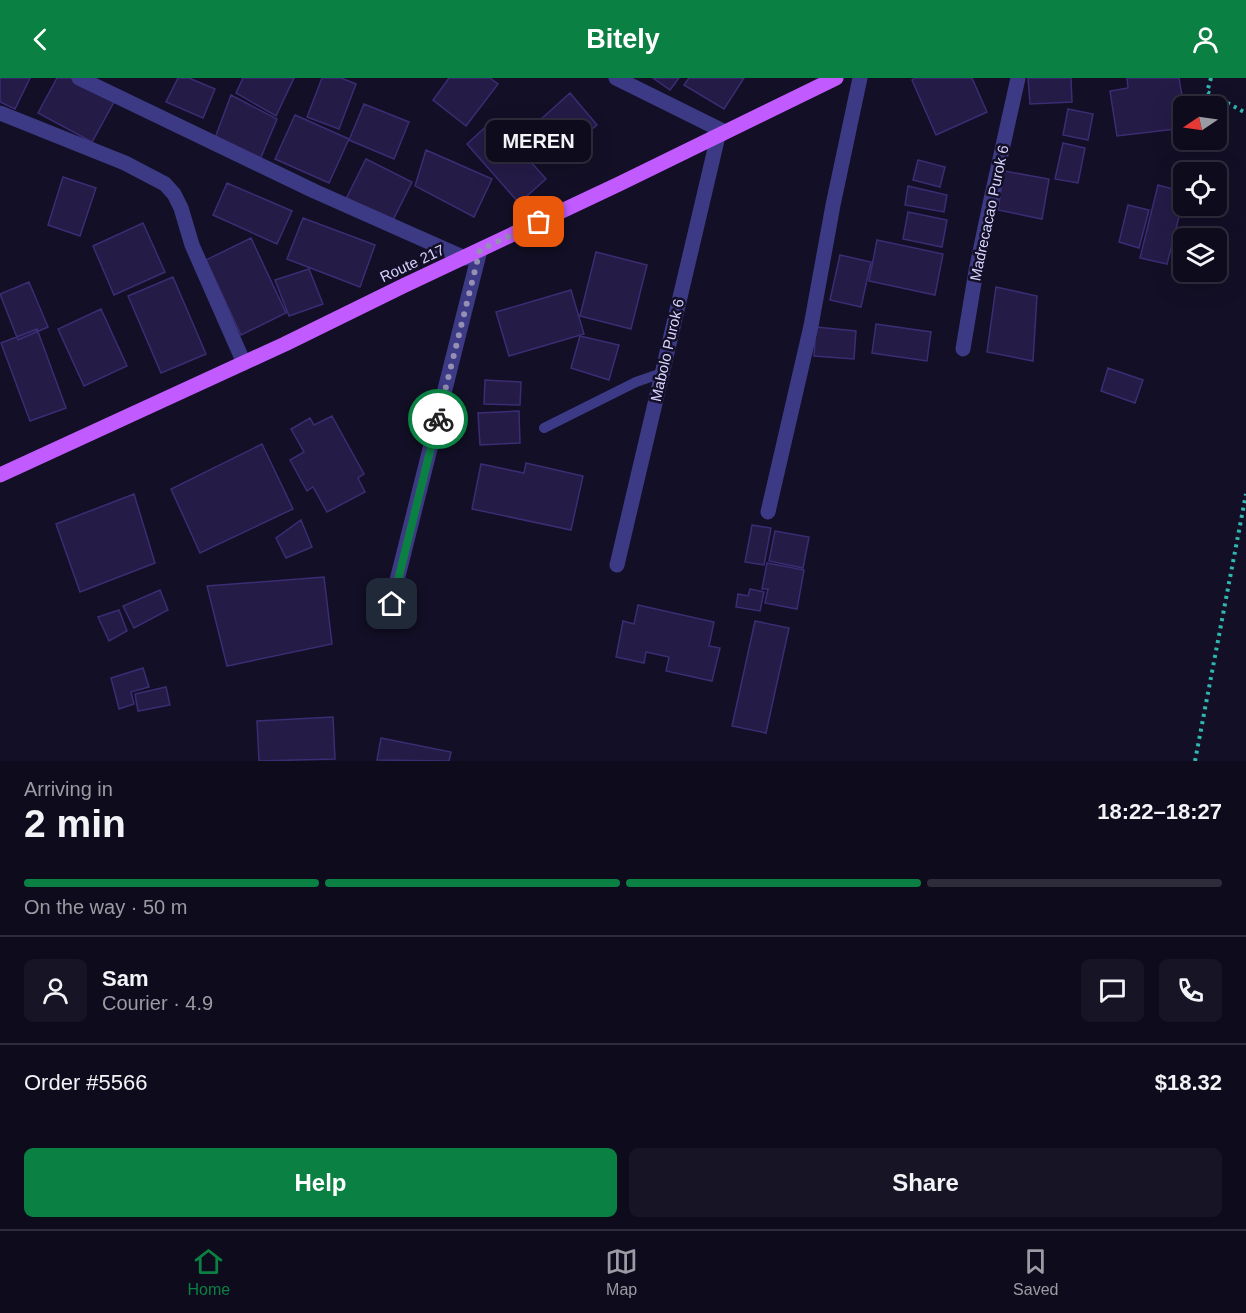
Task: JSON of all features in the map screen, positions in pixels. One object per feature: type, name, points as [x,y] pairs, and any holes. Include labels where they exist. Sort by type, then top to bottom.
[{"type":"main road","name":"Route 217","points":[[0,475],[244,363],[836,78]]},
{"type":"street","points":[[79,78],[314,191],[465,258]]},
{"type":"street","points":[[616,78],[721,134]]},
{"type":"street","points":[[768,512],[811,326],[833,205],[860,78]]},
{"type":"street","name":"Madrecacao Purok 6","points":[[963,350],[976,271],[1018,78]]},
{"type":"street","points":[[0,113],[125,164],[165,184],[174,194],[181,208],[192,245],[244,363]]},
{"type":"street","name":"Mabolo Purok 6","points":[[617,565],[721,134]]},
{"type":"street","points":[[392,604],[480,250]]},
{"type":"lane","points":[[544,428],[636,382],[662,373]]},
{"type":"path","points":[[1211,78],[1207,92],[1246,113]]},
{"type":"path","points":[[1195,761],[1246,494]]},
{"type":"building","points":[[0,78],[30,78],[15,109],[0,102]]},
{"type":"building","points":[[57,78],[71,78],[114,102],[92,142],[38,113]]},
{"type":"building","points":[[178,78],[189,78],[215,89],[203,118],[166,102]]},
{"type":"building","points":[[243,78],[294,78],[276,116],[236,93]]},
{"type":"building","points":[[322,78],[341,78],[356,84],[339,129],[307,117]]},
{"type":"building","points":[[449,78],[490,78],[498,84],[466,126],[433,100]]},
{"type":"building","points":[[653,78],[679,78],[670,90]]},
{"type":"building","points":[[689,78],[744,78],[724,109],[684,85]]},
{"type":"building","points":[[915,78],[972,78],[987,112],[936,135],[912,80]]},
{"type":"building","points":[[1028,78],[1071,78],[1072,102],[1030,104]]},
{"type":"building","points":[[1127,78],[1179,78],[1182,96],[1173,96],[1173,129],[1117,136],[1110,91],[1128,88]]},
{"type":"building","points":[[570,93],[597,125],[567,151],[540,120]]},
{"type":"building","points":[[231,95],[277,119],[259,162],[215,138]]},
{"type":"building","points":[[364,104],[409,122],[394,159],[349,140]]},
{"type":"building","points":[[1068,109],[1093,114],[1088,140],[1063,135]]},
{"type":"building","points":[[295,115],[349,139],[329,183],[275,159]]},
{"type":"building","points":[[493,120],[546,179],[519,203],[467,144]]},
{"type":"building","points":[[1063,143],[1085,148],[1078,183],[1055,179]]},
{"type":"building","points":[[426,150],[492,179],[474,217],[415,186]]},
{"type":"building","points":[[366,159],[412,182],[391,224],[345,201]]},
{"type":"building","points":[[918,160],[945,167],[940,187],[913,180]]},
{"type":"building","points":[[1004,171],[1049,179],[1042,219],[998,210]]},
{"type":"building","points":[[63,177],[96,188],[80,236],[48,225]]},
{"type":"building","points":[[227,183],[292,211],[277,244],[213,215]]},
{"type":"building","points":[[1158,185],[1173,189],[1173,216],[1179,216],[1176,228],[1173,228],[1173,240],[1167,264],[1140,258]]},
{"type":"building","points":[[908,186],[947,195],[944,212],[905,205]]},
{"type":"building","points":[[1128,205],[1149,210],[1139,248],[1119,242]]},
{"type":"building","points":[[908,212],[947,220],[942,247],[903,239]]},
{"type":"building","points":[[303,218],[375,245],[360,287],[287,259]]},
{"type":"building","points":[[143,223],[165,272],[114,295],[93,246]]},
{"type":"building","points":[[251,238],[286,313],[241,335],[206,260]]},
{"type":"building","points":[[877,240],[943,254],[935,295],[869,281]]},
{"type":"building","points":[[596,252],[647,265],[631,329],[580,316]]},
{"type":"building","points":[[840,255],[871,262],[861,307],[830,300]]},
{"type":"building","points":[[309,269],[323,304],[289,316],[275,280]]},
{"type":"building","points":[[173,277],[206,354],[161,373],[128,296]]},
{"type":"building","points":[[29,282],[48,327],[18,340],[0,294]]},
{"type":"building","points":[[996,287],[1037,296],[1033,361],[987,352]]},
{"type":"building","points":[[571,290],[584,334],[509,356],[496,312]]},
{"type":"building","points":[[101,309],[127,366],[84,386],[58,329]]},
{"type":"building","points":[[876,324],[931,332],[927,361],[872,353]]},
{"type":"building","points":[[816,327],[856,331],[854,359],[814,356]]},
{"type":"building","points":[[37,329],[66,408],[30,421],[1,343]]},
{"type":"building","points":[[580,336],[619,345],[609,380],[571,368]]},
{"type":"building","points":[[1108,368],[1143,380],[1135,403],[1101,391]]},
{"type":"building","points":[[485,380],[521,382],[520,405],[484,404]]},
{"type":"building","points":[[519,411],[520,443],[480,445],[478,413]]},
{"type":"building","points":[[332,416],[364,474],[358,478],[365,492],[327,512],[313,487],[307,491],[290,460],[304,452],[291,429],[310,418],[314,425]]},
{"type":"building","points":[[262,444],[293,509],[200,553],[171,489]]},
{"type":"building","points":[[526,463],[583,476],[571,530],[472,509],[481,464],[524,473]]},
{"type":"building","points":[[134,494],[155,563],[80,592],[56,524]]},
{"type":"building","points":[[301,520],[312,547],[286,558],[276,538]]},
{"type":"building","points":[[752,525],[771,528],[764,565],[745,562]]},
{"type":"building","points":[[775,531],[809,537],[803,568],[769,561]]},
{"type":"building","points":[[767,563],[804,570],[797,609],[765,603],[768,589],[762,589]]},
{"type":"building","points":[[324,577],[332,644],[227,666],[207,586]]},
{"type":"building","points":[[750,589],[764,592],[760,611],[736,607],[738,594],[748,596]]},
{"type":"building","points":[[160,590],[168,610],[134,628],[123,606]]},
{"type":"building","points":[[638,605],[714,622],[709,646],[720,648],[712,681],[666,671],[669,657],[646,652],[644,663],[616,657],[623,621],[634,624]]},
{"type":"building","points":[[119,610],[127,631],[109,641],[98,617]]},
{"type":"building","points":[[755,621],[789,628],[766,733],[732,726]]},
{"type":"building","points":[[143,668],[149,687],[131,692],[134,704],[119,709],[111,678]]},
{"type":"building","points":[[166,687],[170,705],[138,711],[135,694]]},
{"type":"building","points":[[333,717],[335,759],[259,761],[257,721]]},
{"type":"building","points":[[381,738],[451,752],[449,761],[377,760]]},
{"type":"way so far","points":[[438,419],[480,250],[539,222]]},
{"type":"place","name":"MEREN","points":[[539,222]]},
{"type":"route","points":[[392,604],[438,419]]}]
